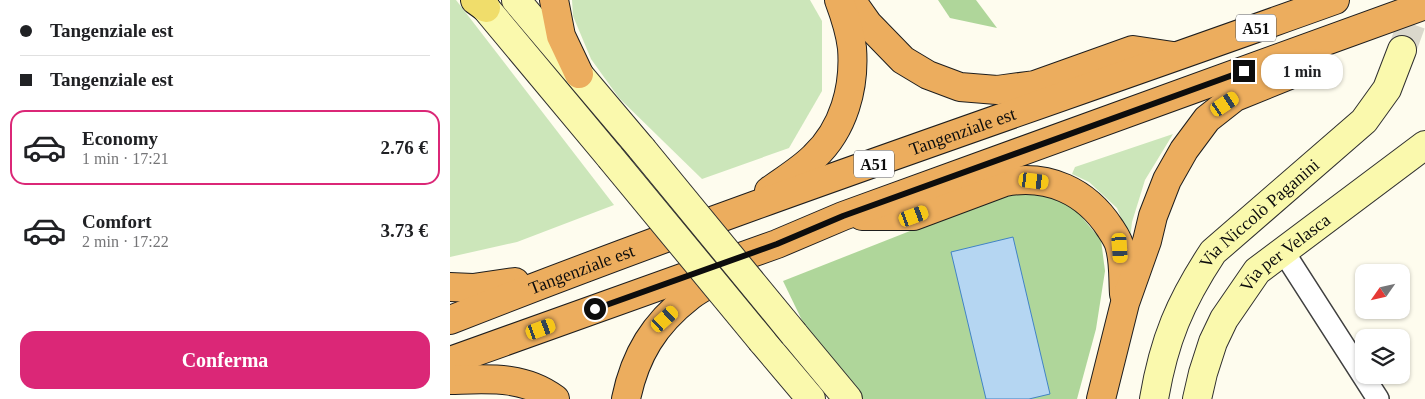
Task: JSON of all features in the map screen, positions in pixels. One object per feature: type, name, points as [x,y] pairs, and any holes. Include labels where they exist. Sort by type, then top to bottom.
[{"type":"highway","points":[[554,0],[561,36],[579,74]]},
{"type":"highway","points":[[742,210],[816,156],[842,118],[851,88],[852,61],[848,28],[839,0]]},
{"type":"highway","points":[[851,0],[868,24],[903,60],[928,75],[960,87],[997,90],[1035,85],[1134,50],[1177,57]]},
{"type":"highway","name":"Tangenziale est","points":[[450,320],[571,272],[742,210],[1335,0]]},
{"type":"highway","name":"A51","points":[[450,362],[777,244],[843,216],[1425,6]]},
{"type":"highway","points":[[1101,399],[1125,303],[1147,241],[1153,216],[1167,180],[1184,150],[1207,119],[1235,97],[1316,64],[1363,28]]},
{"type":"highway","points":[[843,216],[914,216],[1005,182],[1016,180],[1057,186],[1087,200],[1104,219],[1116,238],[1120,248],[1125,303]]},
{"type":"highway","points":[[626,399],[632,371],[657,326],[690,296],[777,244]]},
{"type":"highway","points":[[450,287],[473,288],[490,286],[571,272]]},
{"type":"highway","points":[[450,380],[503,378],[526,385],[555,399]]},
{"type":"main road","points":[[516,0],[642,149],[848,399]]},
{"type":"main road","points":[[480,2],[811,399]]},
{"type":"main road","name":"Via Niccolò Paganini","points":[[1154,399],[1167,341],[1178,313],[1198,274],[1213,252],[1364,121],[1387,89],[1402,50]]},
{"type":"main road","name":"Via per Velasca","points":[[1197,399],[1203,374],[1224,320],[1258,271],[1425,144]]},
{"type":"street","points":[[1283,251],[1378,399]]},
{"type":"green space","points":[[450,0],[456,0],[614,205],[517,242],[450,257]]},
{"type":"green space","points":[[572,0],[810,0],[822,21],[822,91],[789,148],[702,179],[619,98],[591,59],[573,16]]},
{"type":"green space","points":[[938,0],[976,0],[997,28],[950,18]]},
{"type":"green space","points":[[1173,134],[1145,180],[1132,222],[1130,240],[1117,208],[1089,182],[1072,174],[1075,167]]},
{"type":"green space","points":[[1044,193],[1070,203],[1101,240],[1105,271],[1096,329],[1077,399],[863,399],[810,337],[783,281],[1004,194]]},
{"type":"water","points":[[1013,237],[1050,394],[1029,399],[986,399],[951,252]]},
{"type":"tunnel","points":[[1402,50],[1420,0]]},
{"type":"route","points":[[595,309],[777,244],[843,216],[1244,71]]}]
